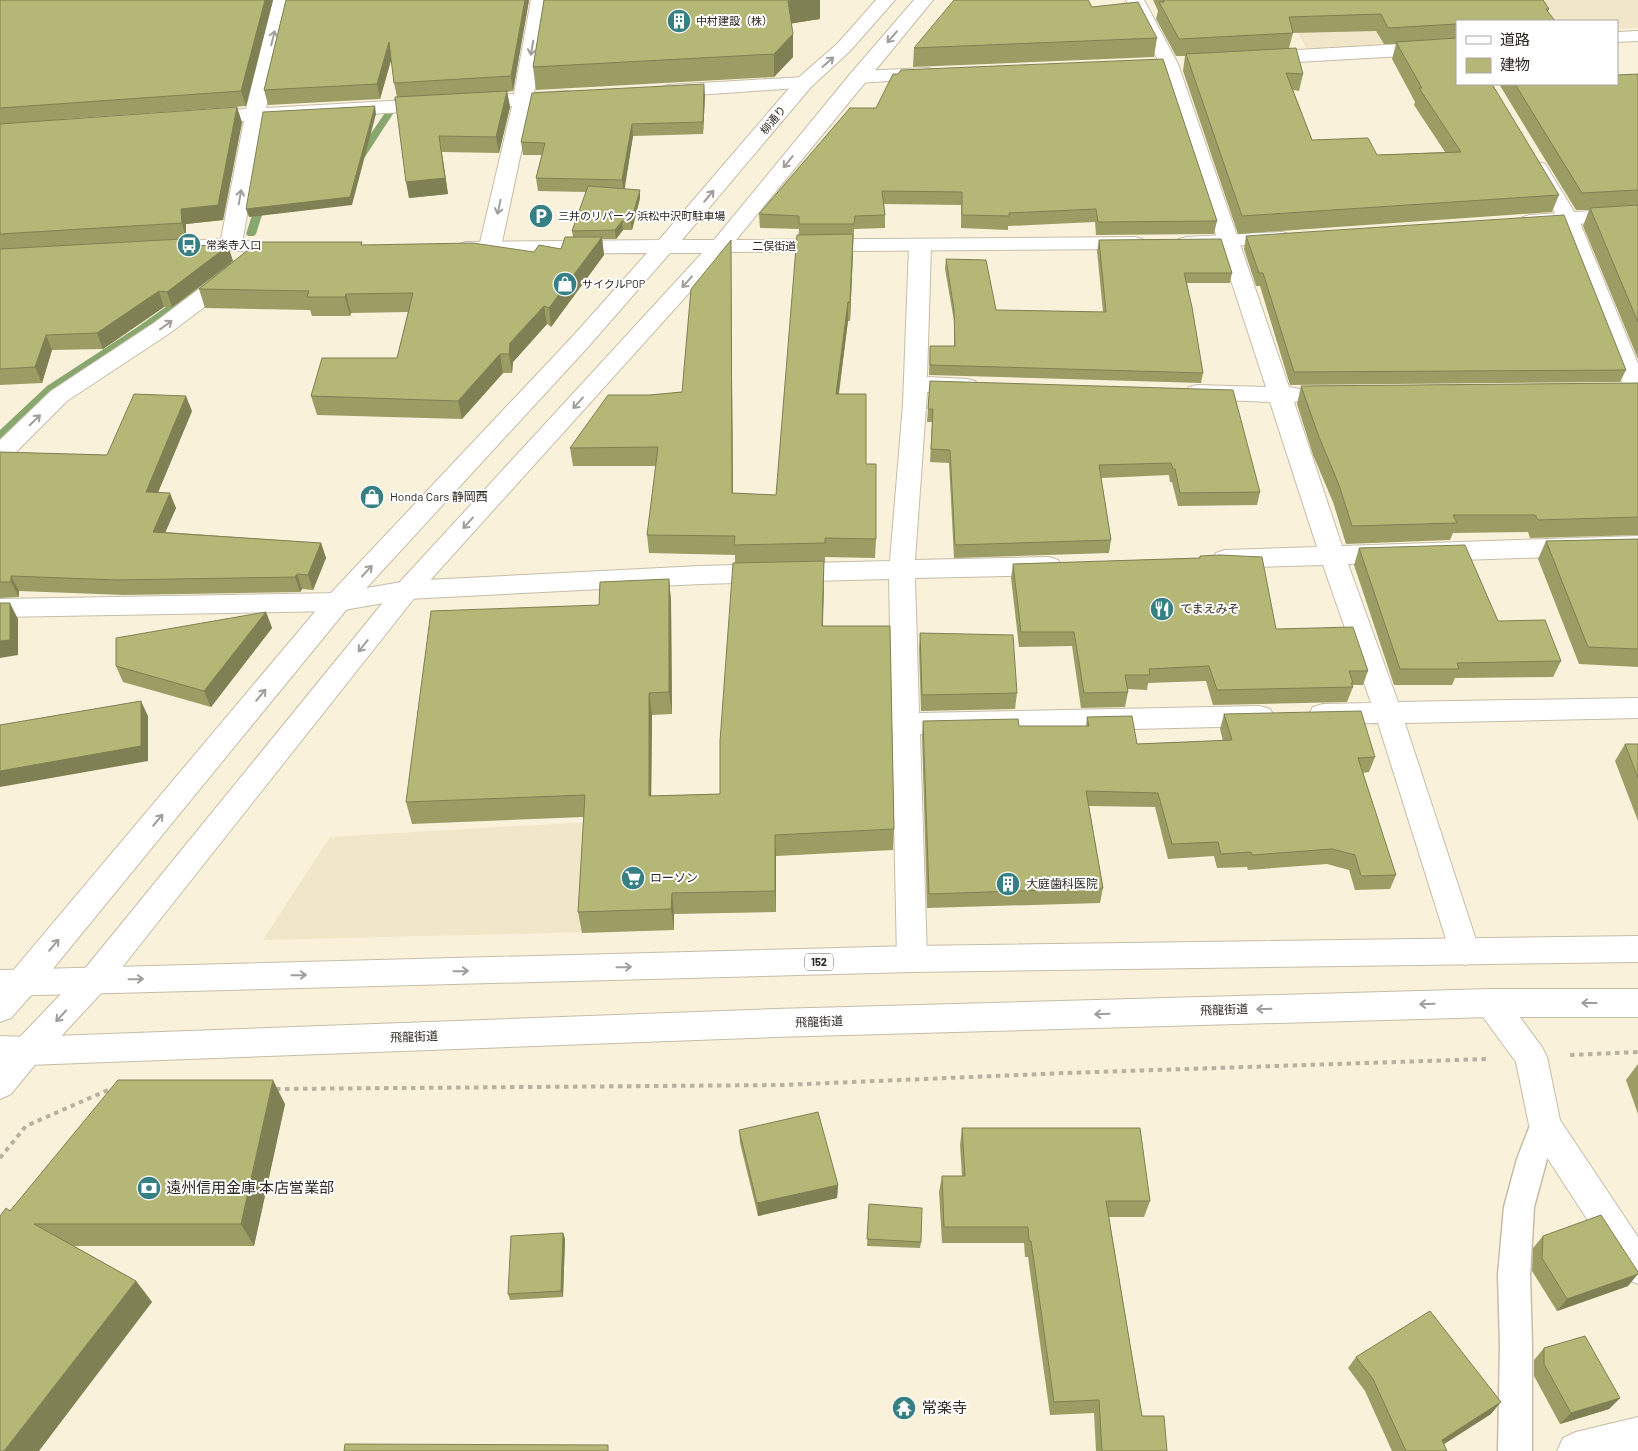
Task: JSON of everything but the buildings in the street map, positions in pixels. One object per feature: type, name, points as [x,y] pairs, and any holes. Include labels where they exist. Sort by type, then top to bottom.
[{"type":"main road","points":[[231,244],[255,113],[282,0]]},
{"type":"main road","points":[[490,248],[523,99],[540,0]]},
{"type":"main road","name":"柳通り","points":[[0,1008],[12,983],[338,602],[573,349],[665,246],[804,83],[844,47],[886,0]]},
{"type":"main road","points":[[0,1084],[14,1051],[94,980],[407,590],[720,246],[858,77],[924,0]]},
{"type":"main road","points":[[1135,0],[1230,242],[1332,555],[1388,712],[1465,952]]},
{"type":"main road","points":[[1618,37],[1638,36]]},
{"type":"main road","points":[[1248,59],[1456,47]]},
{"type":"main road","points":[[1159,64],[1189,63]]},
{"type":"main road","points":[[858,77],[945,73]]},
{"type":"main road","points":[[649,92],[804,83]]},
{"type":"main road","points":[[186,118],[581,96]]},
{"type":"main road","points":[[1527,148],[1568,218],[1633,391]]},
{"type":"main road","points":[[1508,222],[1638,214]]},
{"type":"main road","name":"二俣街道","points":[[442,248],[1164,243],[1230,242],[1300,237]]},
{"type":"main road","points":[[154,249],[231,244],[262,250],[309,249]]},
{"type":"main road","points":[[912,959],[902,570],[916,384],[920,246]]},
{"type":"main road","points":[[0,454],[59,396],[162,328],[262,250]]},
{"type":"main road","points":[[916,384],[985,386]]},
{"type":"main road","points":[[1172,392],[1280,395],[1320,394]]},
{"type":"main road","points":[[1204,560],[1638,545]]},
{"type":"main road","points":[[0,608],[338,602],[407,590],[700,575],[1068,565]]},
{"type":"main road","points":[[907,724],[1638,708]]},
{"type":"main road","name":"152","points":[[12,983],[912,959],[1638,949]]},
{"type":"main road","points":[[1491,1002],[1531,1057],[1545,1125],[1638,1267]]},
{"type":"main road","name":"飛龍街道","points":[[14,1051],[775,1023],[1491,1002],[1638,1002]]},
{"type":"main road","points":[[1576,1451],[1638,1436]]},
{"type":"lane","points":[[1514,1451],[1516,1345],[1514,1275],[1519,1207],[1532,1159],[1545,1125]]},
{"type":"path","points":[[266,1089],[782,1085],[1066,1072],[1638,1052]]},
{"type":"path","points":[[0,1158],[26,1126],[108,1090],[118,1090]]},
{"type":"shaded area","points":[[1279,0],[1638,0],[1638,28],[1618,29],[1618,20],[1456,20],[1456,40],[1307,49]]},
{"type":"shaded area","points":[[676,819],[674,930],[263,940],[330,837],[588,822]]},
{"type":"waterway","points":[[358,160],[398,100]]},
{"type":"waterway","points":[[251,234],[257,215],[265,202]]},
{"type":"waterway","points":[[0,436],[51,388],[140,330],[230,265]]},
{"type":"place","name":"中村建設（株）","points":[[679,21]]},
{"type":"place","name":"三井のリパーク 浜松中沢町駐車場","points":[[541,216]]},
{"type":"place","name":"常楽寺入口","points":[[189,245]]},
{"type":"place","name":"サイクルPOP","points":[[565,284]]},
{"type":"place","name":"Honda Cars 静岡西","points":[[372,497]]},
{"type":"place","name":"てまえみそ","points":[[1162,609]]},
{"type":"place","name":"ローソン","points":[[633,878]]},
{"type":"place","name":"大庭歯科医院","points":[[1008,884]]},
{"type":"place","name":"遠州信用金庫 本店営業部","points":[[149,1188]]},
{"type":"place","name":"常楽寺","points":[[904,1408]]}]
